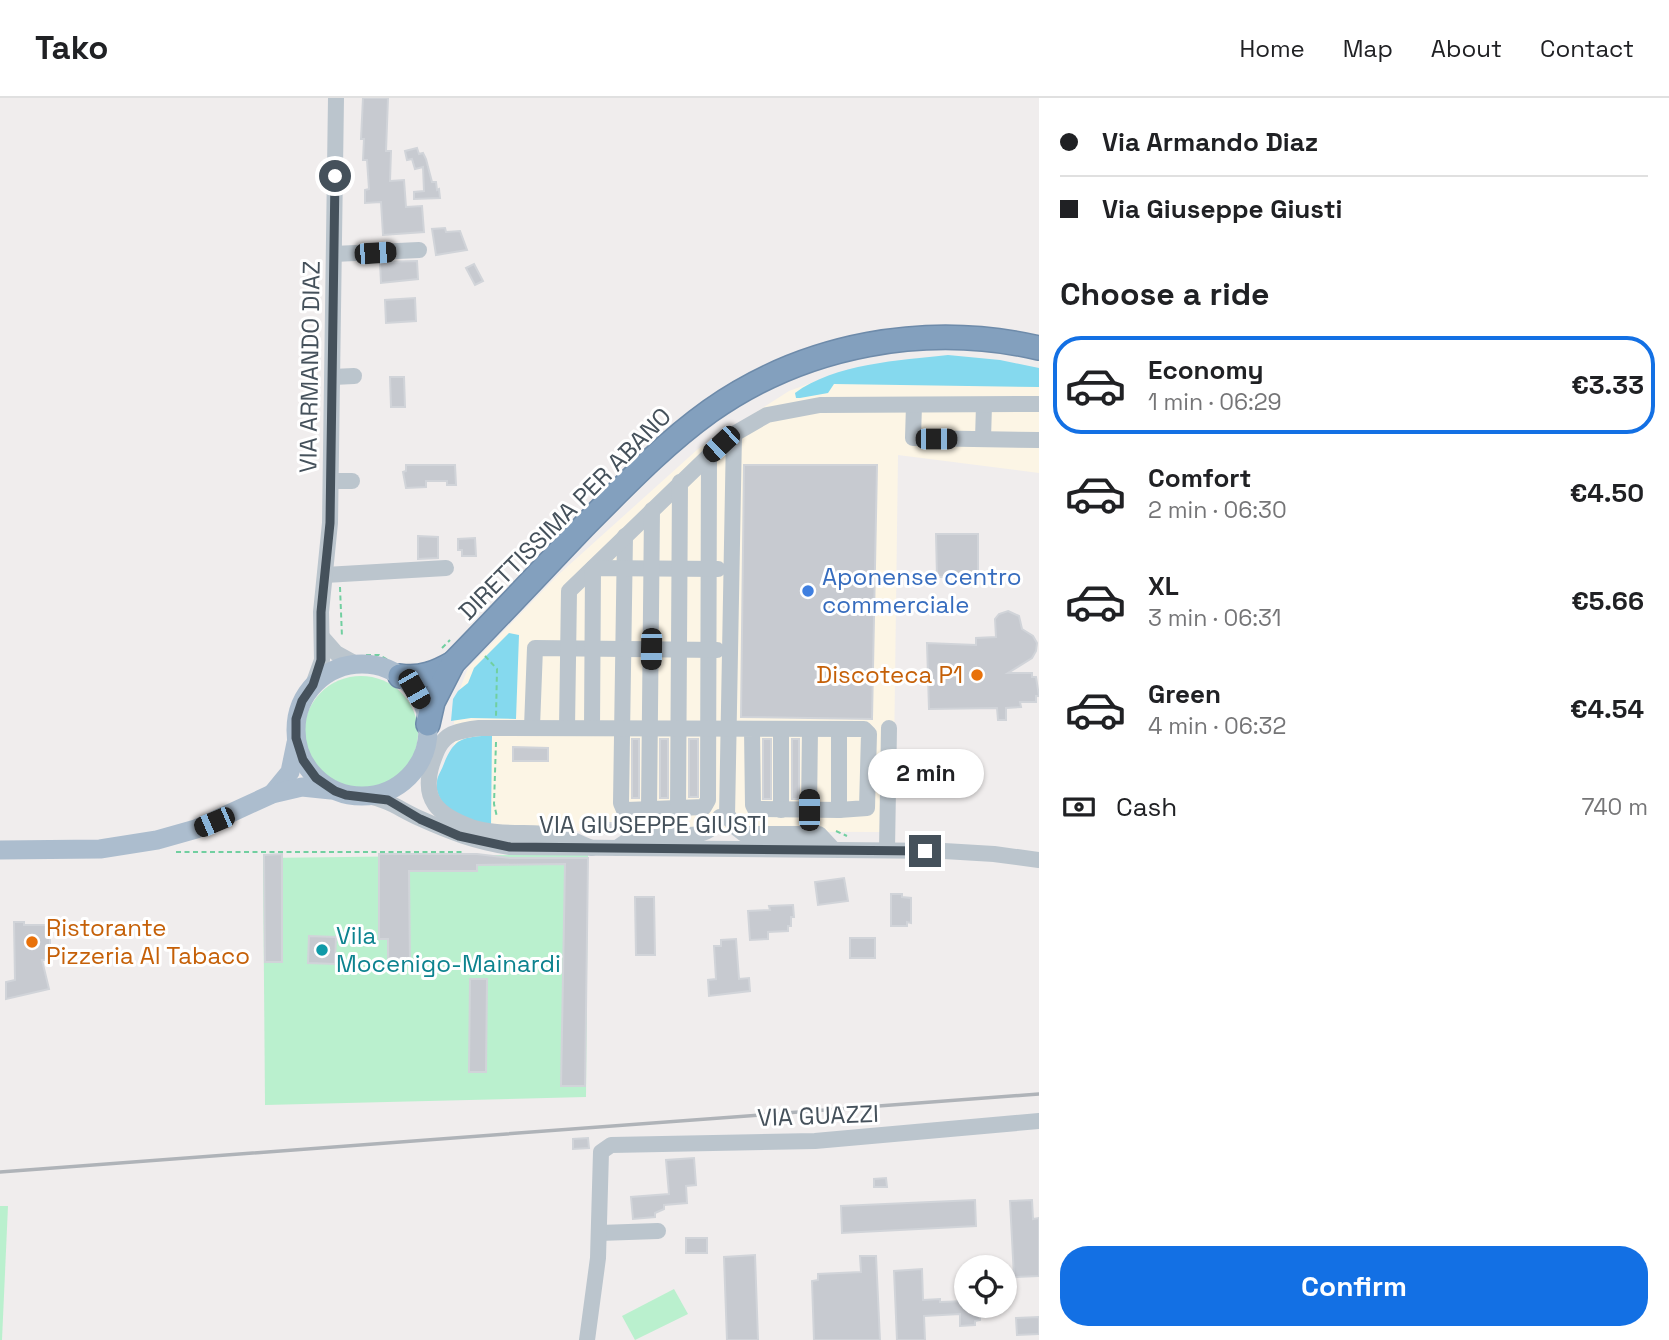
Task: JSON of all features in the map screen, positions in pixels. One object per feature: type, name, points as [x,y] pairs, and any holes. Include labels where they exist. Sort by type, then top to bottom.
[{"type":"highway","name":"DIRETTISSIMA PER ABANO","points":[[397,669],[419,677],[434,673],[445,658],[649,462],[711,411],[787,369],[855,346],[892,340],[968,337],[1039,348]]},
{"type":"highway","name":"DIRETTISSIMA PER ABANO","points":[[426,742],[445,658]]},
{"type":"main road","points":[[0,850],[100,849],[157,840],[196,829],[272,794],[302,787],[368,796],[390,790],[409,778],[426,742],[424,705],[397,669],[359,659],[325,674],[313,685],[302,701],[296,719],[294,756],[290,772],[272,794]]},
{"type":"main road","points":[[296,738],[309,769],[316,778],[335,791]]},
{"type":"street","name":"VIA ARMANDO DIAZ","points":[[313,685],[321,660],[321,612],[332,575],[336,98]]},
{"type":"street","points":[[334,254],[419,250]]},
{"type":"street","points":[[333,377],[354,376]]},
{"type":"street","points":[[567,728],[569,590],[680,482],[734,434],[767,415],[820,405],[1039,404]]},
{"type":"street","points":[[914,405],[913,439],[1039,440]]},
{"type":"street","points":[[983,439],[984,405]]},
{"type":"street","points":[[727,817],[734,434]]},
{"type":"street","points":[[625,536],[621,803],[624,810],[701,807],[707,804],[709,456]]},
{"type":"street","points":[[331,481],[352,481]]},
{"type":"street","points":[[678,809],[680,482]]},
{"type":"street","points":[[649,809],[652,510]]},
{"type":"street","points":[[332,575],[446,568]]},
{"type":"street","points":[[593,568],[731,569]]},
{"type":"street","points":[[592,728],[593,568]]},
{"type":"street","points":[[322,636],[336,653],[359,659]]},
{"type":"street","points":[[532,727],[535,648],[730,650]]},
{"type":"street","points":[[438,825],[420,798],[418,780],[426,742],[451,729],[466,726],[864,729],[869,734],[868,806],[865,809],[839,810],[755,809],[752,805],[752,729]]},
{"type":"street","points":[[479,728],[451,734],[435,752],[427,777],[429,795],[437,807],[472,827],[559,835],[592,848]]},
{"type":"street","points":[[781,729],[781,810]]},
{"type":"street","points":[[809,810],[810,729]]},
{"type":"street","points":[[839,729],[839,810]]},
{"type":"street","points":[[887,850],[889,729]]},
{"type":"street","name":"VIA GIUSEPPE GIUSTI","points":[[368,796],[388,800],[420,819],[459,836],[510,847],[887,850],[994,854],[1039,860]]},
{"type":"street","points":[[617,848],[635,836],[705,834],[716,826],[720,817],[727,817],[744,834],[819,834],[833,849]]},
{"type":"street","name":"VIA GUAZZI","points":[[599,1233],[601,1152],[611,1145],[828,1140],[1039,1121]]},
{"type":"street","points":[[587,1340],[599,1233],[658,1231]]},
{"type":"path","points":[[332,575],[343,644]]},
{"type":"path","points":[[445,658],[452,639]]},
{"type":"path","points":[[359,659],[379,655],[397,669]]},
{"type":"path","points":[[485,657],[497,669],[496,715]]},
{"type":"path","points":[[496,732],[497,818]]},
{"type":"path","points":[[176,852],[466,852]]},
{"type":"shaded area","points":[[872,366],[1039,370],[1039,473],[898,455],[893,832],[516,831],[476,818],[449,768],[455,738],[453,707],[468,668],[558,575],[698,449],[789,391],[830,376]]},
{"type":"green space","points":[[361,676],[383,680],[401,693],[414,711],[418,733],[414,755],[401,773],[383,786],[361,790],[339,786],[321,773],[308,755],[304,733],[308,711],[321,693],[339,680]]},
{"type":"green space","points":[[588,854],[586,1097],[265,1105],[263,858]]},
{"type":"green space","points":[[0,1206],[8,1206],[2,1340],[0,1340]]},
{"type":"green space","points":[[674,1289],[688,1314],[635,1340],[622,1316]]},
{"type":"water","points":[[948,355],[1000,360],[1039,368],[1039,387],[834,384],[828,393],[796,398],[795,393],[811,383],[848,370]]},
{"type":"water","points":[[509,633],[519,635],[516,719],[471,718],[451,721],[453,699],[458,691],[468,683],[474,668]]},
{"type":"water","points":[[492,735],[491,827],[464,818],[447,807],[437,791],[437,782],[447,756],[456,744],[466,738]]},
{"type":"building","points":[[363,98],[388,98],[386,151],[391,151],[390,181],[404,180],[406,207],[422,206],[424,232],[383,235],[381,202],[365,203],[365,190],[369,189],[367,160],[363,160],[364,139],[361,139]]},
{"type":"building","points":[[417,148],[419,154],[423,153],[426,159],[432,182],[436,182],[440,198],[414,199],[414,192],[424,191],[423,167],[415,169],[412,159],[407,160],[405,151]]},
{"type":"building","points":[[445,228],[446,232],[460,231],[467,250],[436,255],[432,229]]},
{"type":"building","points":[[417,261],[418,279],[381,283],[380,262]]},
{"type":"building","points":[[474,264],[483,281],[475,285],[466,268]]},
{"type":"building","points":[[415,298],[416,321],[386,323],[385,300]]},
{"type":"building","points":[[390,377],[404,377],[405,407],[391,407]]},
{"type":"building","points":[[406,465],[455,465],[456,485],[447,485],[447,481],[426,481],[426,487],[406,488],[403,472],[406,471]]},
{"type":"building","name":"Aponense centro commerciale","points":[[744,465],[877,465],[872,719],[741,717]]},
{"type":"building","points":[[936,534],[978,534],[978,577],[937,577]]},
{"type":"building","points":[[418,536],[438,537],[438,558],[418,559]]},
{"type":"building","points":[[475,538],[476,556],[462,556],[462,550],[458,550],[458,539]]},
{"type":"building","points":[[1008,611],[1019,616],[1022,629],[1033,636],[1037,643],[1032,658],[1008,673],[1032,673],[1032,677],[1036,677],[1039,696],[1036,696],[1036,702],[1020,702],[1021,707],[1006,708],[1006,720],[998,720],[997,708],[929,709],[927,643],[976,645],[976,638],[996,637],[995,619],[999,614]]},
{"type":"building","points":[[632,739],[639,739],[639,798],[632,798]]},
{"type":"building","points":[[660,739],[668,739],[668,798],[660,798]]},
{"type":"building","points":[[689,739],[698,739],[698,797],[689,797]]},
{"type":"building","points":[[763,739],[771,739],[771,799],[763,799]]},
{"type":"building","points":[[792,739],[799,739],[799,799],[792,799]]},
{"type":"building","points":[[513,747],[548,748],[548,761],[513,761]]},
{"type":"building","points":[[603,823],[614,823],[614,834],[603,833]]},
{"type":"building","points":[[282,854],[282,962],[265,962],[264,855]]},
{"type":"building","points":[[379,854],[588,858],[585,1086],[561,1086],[565,864],[477,865],[477,871],[409,871],[410,964],[388,964],[388,939],[379,939]]},
{"type":"building","points":[[844,878],[848,901],[818,905],[815,882]]},
{"type":"building","points":[[891,894],[902,894],[902,897],[911,898],[911,923],[907,922],[907,926],[891,926]]},
{"type":"building","points":[[635,897],[654,897],[655,955],[636,955]]},
{"type":"building","points":[[793,905],[794,917],[791,917],[788,931],[768,932],[768,939],[750,940],[748,911],[770,910],[769,906]]},
{"type":"building","points":[[14,922],[24,922],[24,925],[50,925],[50,960],[42,960],[49,989],[6,999],[6,982],[15,980]]},
{"type":"building","name":"Vila Mocenigo-Mainardi","points":[[309,936],[336,937],[335,964],[308,963]]},
{"type":"building","points":[[850,938],[875,938],[875,958],[850,958]]},
{"type":"building","points":[[736,939],[739,979],[749,978],[750,991],[709,996],[708,980],[716,979],[714,946],[721,946],[721,940]]},
{"type":"building","points":[[470,979],[487,979],[486,1072],[469,1072]]},
{"type":"building","points":[[588,1138],[589,1148],[573,1149],[573,1139]]},
{"type":"building","points":[[694,1158],[696,1185],[686,1186],[687,1203],[664,1205],[664,1209],[655,1213],[655,1217],[633,1219],[631,1197],[669,1194],[666,1160]]},
{"type":"building","points":[[886,1178],[887,1187],[874,1187],[874,1179]]},
{"type":"building","points":[[975,1200],[976,1226],[842,1233],[841,1206]]},
{"type":"building","points":[[1032,1200],[1033,1219],[1039,1218],[1039,1276],[1017,1277],[1017,1255],[1013,1255],[1010,1201]]},
{"type":"building","points":[[686,1238],[707,1238],[707,1253],[686,1253]]},
{"type":"building","points":[[755,1255],[758,1340],[727,1340],[724,1257]]},
{"type":"building","points":[[860,1256],[876,1256],[880,1340],[814,1340],[812,1281],[818,1280],[818,1274],[861,1272]]},
{"type":"building","points":[[922,1269],[923,1300],[954,1301],[954,1314],[924,1316],[925,1340],[897,1340],[894,1271]]},
{"type":"building","points":[[1039,1317],[1039,1334],[1017,1335],[1017,1318]]},
{"type":"building","points":[[960,1318],[980,1318],[975,1321],[975,1325],[960,1326]]},
{"type":"railway","points":[[0,1172],[1039,1094]]},
{"type":"place","name":"Aponense centro commerciale","points":[[808,591]]},
{"type":"place","name":"Discoteca P1","points":[[977,675]]},
{"type":"place","name":"Ristorante Pizzeria Al Tabaco","points":[[32,942]]},
{"type":"place","name":"Vila Mocenigo-Mainardi","points":[[322,950]]},
{"type":"route","points":[[335,176],[330,523],[321,612],[321,660],[313,685],[302,701],[296,719],[296,738],[303,760],[316,778],[346,795],[388,800],[420,819],[459,836],[481,843],[510,847],[925,851]]}]
